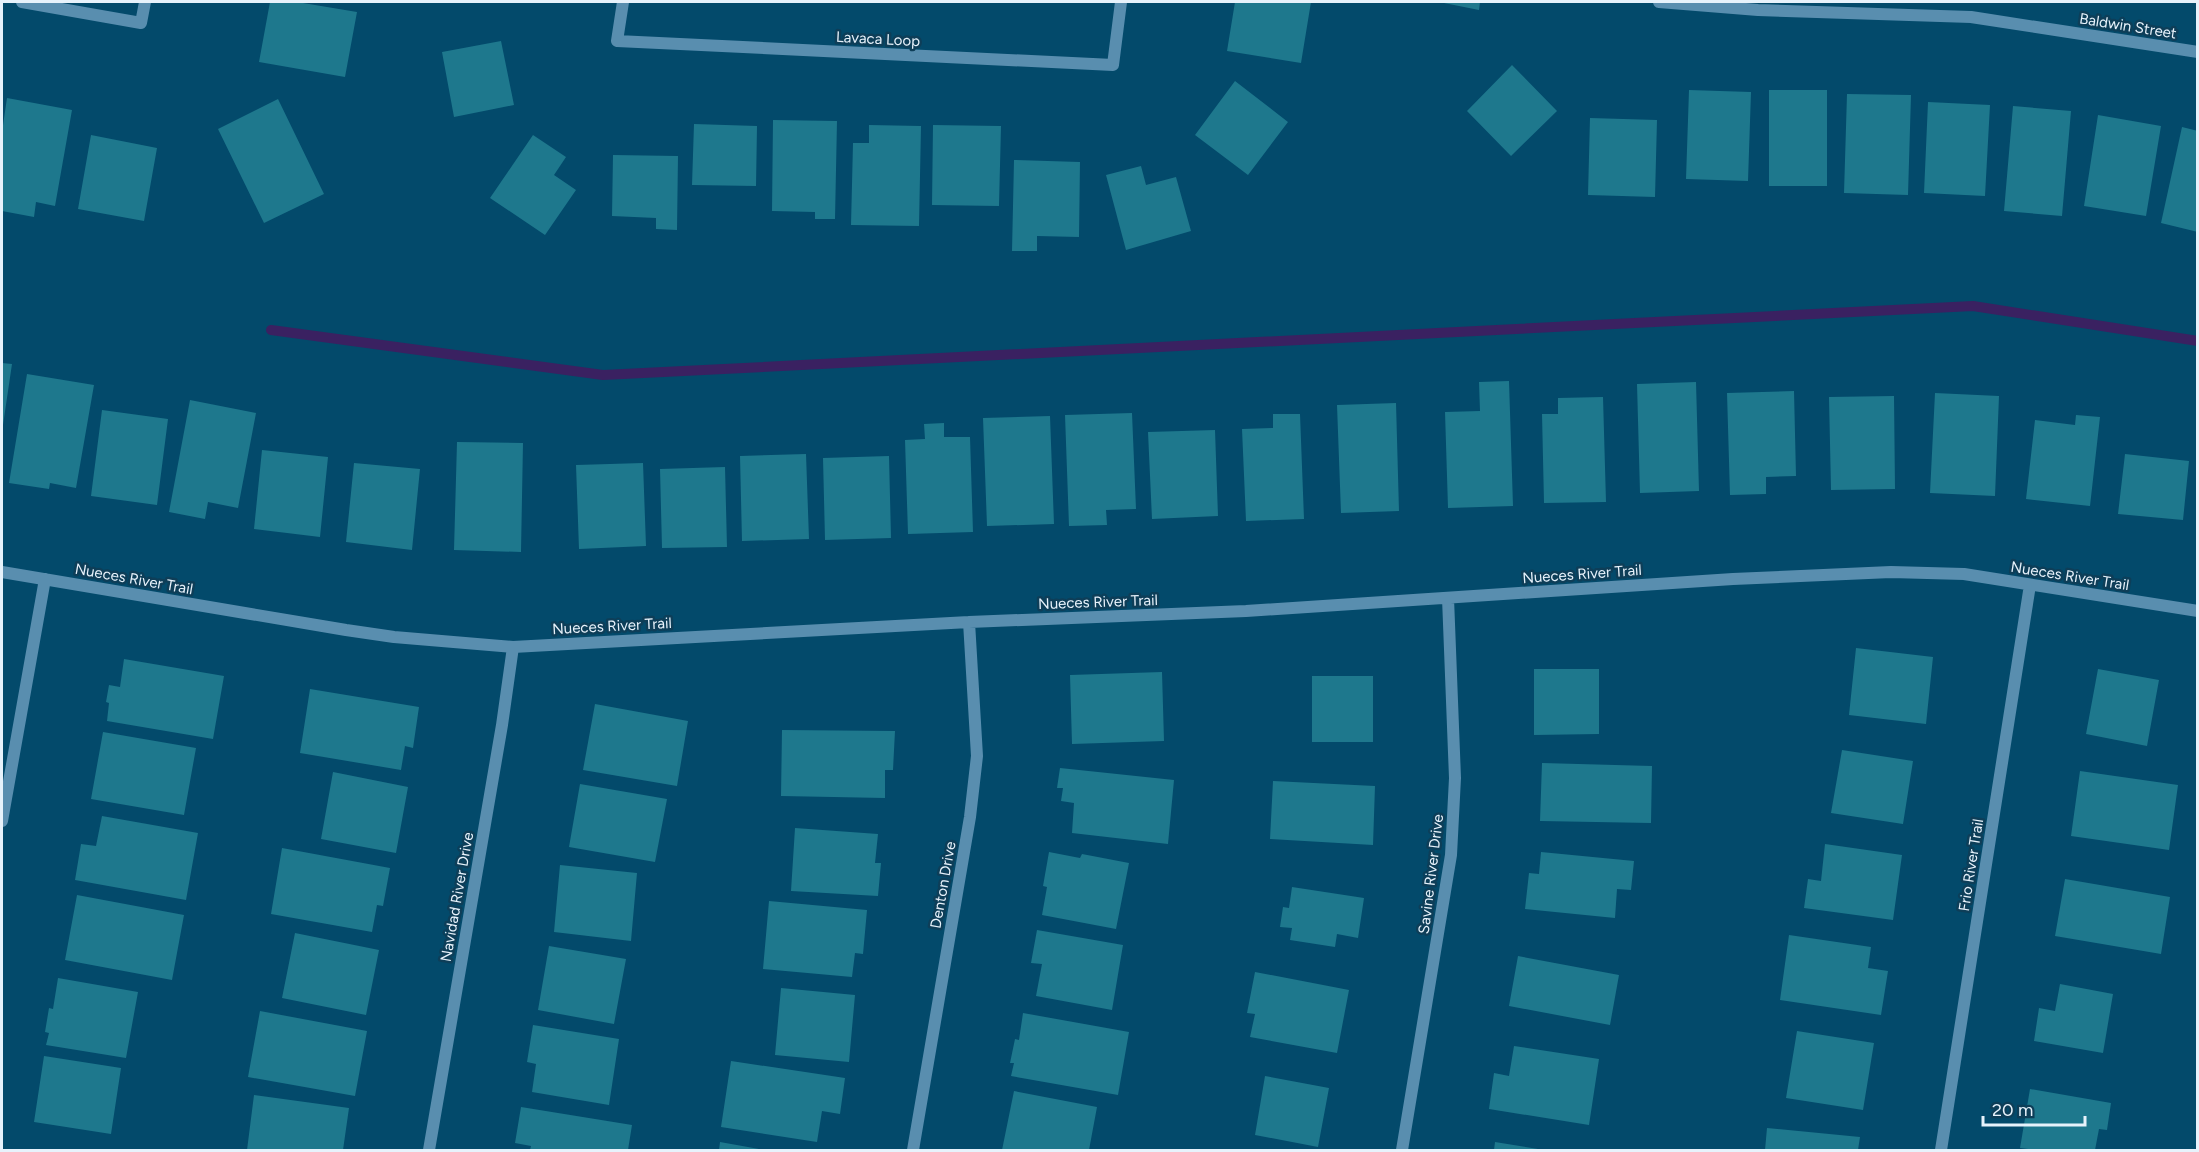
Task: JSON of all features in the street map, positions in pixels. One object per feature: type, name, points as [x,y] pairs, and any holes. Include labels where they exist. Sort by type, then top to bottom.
[{"type":"street","points":[[22,2],[141,22],[145,2]]},
{"type":"street","name":"Lavaca Loop","points":[[623,2],[616,40],[1113,65],[1121,2]]},
{"type":"street","name":"Baldwin Street","points":[[1659,2],[1758,10],[1971,17],[2198,52]]},
{"type":"street","name":"Nueces River Trail","points":[[2,572],[366,633],[513,647],[969,622],[1246,611],[1733,579],[1891,572],[1964,574],[2198,611]]},
{"type":"street","points":[[2,821],[45,579]]},
{"type":"street","name":"Frio River Trail","points":[[1941,1150],[2030,585]]},
{"type":"street","name":"Savine River Drive","points":[[1402,1150],[1451,855],[1455,778],[1448,598]]},
{"type":"street","name":"Denton Drive","points":[[913,1150],[970,817],[977,756],[969,622]]},
{"type":"street","name":"Navidad River Drive","points":[[429,1150],[502,725],[513,647]]},
{"type":"building","points":[[270,2],[297,2],[357,12],[345,77],[259,62]]},
{"type":"building","points":[[1235,2],[1311,2],[1301,63],[1227,51]]},
{"type":"building","points":[[1439,2],[1480,2],[1479,10]]},
{"type":"building","points":[[501,41],[514,105],[454,117],[442,52]]},
{"type":"building","points":[[1512,65],[1557,111],[1511,156],[1467,111]]},
{"type":"building","points":[[1235,81],[1288,122],[1248,175],[1195,135]]},
{"type":"building","points":[[1689,90],[1751,92],[1748,181],[1686,179]]},
{"type":"building","points":[[1769,90],[1827,90],[1827,186],[1769,186]]},
{"type":"building","points":[[1847,94],[1911,95],[1908,195],[1844,193]]},
{"type":"building","points":[[7,98],[72,110],[55,206],[36,202],[34,217],[2,211],[2,132]]},
{"type":"building","points":[[278,99],[324,194],[264,223],[218,129]]},
{"type":"building","points":[[1928,102],[1990,105],[1985,196],[1924,193]]},
{"type":"building","points":[[2013,106],[2071,111],[2062,216],[2004,211]]},
{"type":"building","points":[[2098,115],[2161,126],[2146,216],[2084,206]]},
{"type":"building","points":[[1590,118],[1657,120],[1655,197],[1588,195]]},
{"type":"building","points":[[773,120],[837,121],[835,219],[815,219],[815,212],[772,211]]},
{"type":"building","points":[[694,124],[757,126],[756,186],[692,185]]},
{"type":"building","points":[[869,125],[921,126],[919,226],[851,225],[853,143],[869,143]]},
{"type":"building","points":[[933,125],[1001,126],[999,206],[932,205]]},
{"type":"building","points":[[2182,127],[2198,131],[2198,232],[2161,223]]},
{"type":"building","points":[[91,135],[157,148],[144,221],[78,209]]},
{"type":"building","points":[[533,135],[566,157],[554,175],[576,190],[545,235],[490,198]]},
{"type":"building","points":[[613,155],[678,156],[677,230],[656,229],[656,218],[612,216]]},
{"type":"building","points":[[1014,160],[1080,162],[1079,237],[1037,236],[1037,251],[1012,251]]},
{"type":"building","points":[[1141,166],[1146,185],[1176,177],[1191,231],[1126,250],[1106,175]]},
{"type":"building","points":[[2,363],[12,364],[3,425],[2,425]]},
{"type":"building","points":[[27,374],[94,385],[76,488],[50,483],[49,489],[9,483]]},
{"type":"building","points":[[1509,381],[1513,506],[1448,508],[1445,412],[1480,411],[1479,382]]},
{"type":"building","points":[[1696,382],[1699,491],[1640,493],[1637,384]]},
{"type":"building","points":[[1794,391],[1796,476],[1766,477],[1766,494],[1730,495],[1727,393]]},
{"type":"building","points":[[1935,393],[1999,396],[1995,496],[1930,493]]},
{"type":"building","points":[[1894,396],[1895,489],[1831,490],[1829,397]]},
{"type":"building","points":[[1603,397],[1606,502],[1544,503],[1542,414],[1558,414],[1558,398]]},
{"type":"building","points":[[190,400],[256,413],[238,508],[208,502],[205,519],[169,512]]},
{"type":"building","points":[[1396,403],[1399,511],[1341,513],[1337,405]]},
{"type":"building","points":[[102,410],[168,419],[157,505],[91,496]]},
{"type":"building","points":[[1132,413],[1136,509],[1106,510],[1107,525],[1069,526],[1065,415]]},
{"type":"building","points":[[1273,414],[1300,414],[1304,519],[1246,521],[1242,429],[1273,428]]},
{"type":"building","points":[[2076,415],[2100,417],[2090,506],[2026,499],[2035,420],[2075,425]]},
{"type":"building","points":[[1050,416],[1054,524],[987,526],[983,418]]},
{"type":"building","points":[[944,423],[944,437],[970,437],[973,532],[908,534],[905,440],[925,439],[924,424]]},
{"type":"building","points":[[1215,430],[1218,516],[1152,519],[1148,432]]},
{"type":"building","points":[[457,442],[523,443],[521,552],[454,550]]},
{"type":"building","points":[[262,450],[328,457],[320,537],[254,529]]},
{"type":"building","points":[[806,454],[809,539],[742,541],[740,456]]},
{"type":"building","points":[[2125,454],[2189,461],[2183,520],[2118,514]]},
{"type":"building","points":[[889,456],[891,538],[825,540],[823,458]]},
{"type":"building","points":[[354,463],[420,469],[412,550],[346,542]]},
{"type":"building","points":[[643,463],[646,546],[579,549],[576,465]]},
{"type":"building","points":[[725,467],[727,547],[662,548],[660,469]]},
{"type":"building","points":[[1856,648],[1933,657],[1926,724],[1849,715]]},
{"type":"building","points":[[124,659],[224,676],[213,739],[107,721],[109,703],[106,702],[109,685],[120,687]]},
{"type":"building","points":[[1534,669],[1599,669],[1599,734],[1534,735]]},
{"type":"building","points":[[2098,669],[2159,680],[2147,746],[2086,734]]},
{"type":"building","points":[[1162,672],[1164,741],[1072,744],[1070,675]]},
{"type":"building","points":[[1312,676],[1373,676],[1373,742],[1312,742]]},
{"type":"building","points":[[310,689],[419,707],[413,748],[405,746],[401,770],[300,753]]},
{"type":"building","points":[[595,704],[688,721],[677,786],[583,770]]},
{"type":"building","points":[[782,730],[895,731],[893,770],[885,770],[885,798],[781,796]]},
{"type":"building","points":[[103,732],[196,748],[184,815],[91,799]]},
{"type":"building","points":[[1842,750],[1913,761],[1903,824],[1831,813]]},
{"type":"building","points":[[1542,763],[1652,766],[1651,823],[1540,821]]},
{"type":"building","points":[[1060,768],[1174,780],[1168,844],[1072,833],[1074,803],[1061,801],[1063,788],[1057,788]]},
{"type":"building","points":[[2080,771],[2178,785],[2169,850],[2071,836]]},
{"type":"building","points":[[333,772],[408,787],[396,853],[321,839]]},
{"type":"building","points":[[1273,781],[1375,786],[1373,845],[1270,839]]},
{"type":"building","points":[[580,784],[667,799],[655,862],[569,847]]},
{"type":"building","points":[[102,816],[198,833],[186,900],[75,880],[81,844],[96,846]]},
{"type":"building","points":[[795,828],[878,834],[875,863],[881,863],[878,896],[791,891]]},
{"type":"building","points":[[1825,844],[1902,855],[1893,920],[1804,908],[1808,879],[1821,881]]},
{"type":"building","points":[[282,848],[390,868],[383,906],[377,905],[372,932],[271,914]]},
{"type":"building","points":[[1049,852],[1080,858],[1082,854],[1129,863],[1116,929],[1042,915],[1047,887],[1043,886]]},
{"type":"building","points":[[1541,852],[1634,861],[1631,890],[1617,889],[1615,918],[1525,909],[1529,873],[1539,874]]},
{"type":"building","points":[[560,865],[637,873],[631,941],[554,932]]},
{"type":"building","points":[[2065,879],[2170,897],[2161,954],[2055,936]]},
{"type":"building","points":[[1292,887],[1364,898],[1358,938],[1337,934],[1335,947],[1290,940],[1292,928],[1280,927],[1283,907],[1289,908]]},
{"type":"building","points":[[77,895],[184,915],[172,980],[65,960]]},
{"type":"building","points":[[769,901],[867,910],[863,954],[855,953],[852,977],[763,969]]},
{"type":"building","points":[[1037,930],[1123,945],[1112,1010],[1036,996],[1042,964],[1031,963]]},
{"type":"building","points":[[295,933],[379,950],[366,1015],[282,998]]},
{"type":"building","points":[[1789,935],[1871,947],[1868,968],[1888,971],[1881,1015],[1780,1000]]},
{"type":"building","points":[[549,946],[626,959],[614,1024],[538,1010]]},
{"type":"building","points":[[1518,956],[1619,975],[1610,1025],[1509,1006]]},
{"type":"building","points":[[1255,972],[1349,990],[1337,1053],[1250,1037],[1255,1014],[1247,1013]]},
{"type":"building","points":[[58,978],[138,992],[126,1058],[46,1045],[49,1033],[45,1032],[49,1008],[53,1009]]},
{"type":"building","points":[[2060,984],[2113,994],[2103,1053],[2034,1041],[2039,1008],[2055,1011]]},
{"type":"building","points":[[781,988],[855,995],[849,1062],[775,1055]]},
{"type":"building","points":[[260,1011],[367,1031],[355,1096],[248,1077]]},
{"type":"building","points":[[1023,1013],[1129,1032],[1118,1095],[1011,1076],[1014,1063],[1010,1063],[1015,1039],[1019,1040]]},
{"type":"building","points":[[533,1025],[619,1039],[609,1105],[532,1092],[536,1064],[527,1062]]},
{"type":"building","points":[[1797,1031],[1874,1043],[1863,1110],[1786,1098]]},
{"type":"building","points":[[1514,1046],[1599,1059],[1589,1125],[1489,1109],[1494,1073],[1509,1076]]},
{"type":"building","points":[[44,1056],[121,1068],[111,1134],[34,1122]]},
{"type":"building","points":[[731,1061],[845,1078],[840,1114],[822,1111],[817,1142],[721,1127]]},
{"type":"building","points":[[1265,1076],[1329,1088],[1318,1147],[1255,1135]]},
{"type":"building","points":[[2030,1089],[2111,1103],[2107,1130],[2099,1129],[2095,1150],[2020,1148]]},
{"type":"building","points":[[1014,1091],[1097,1107],[1089,1150],[1002,1150]]},
{"type":"building","points":[[254,1095],[349,1108],[343,1150],[247,1150]]},
{"type":"building","points":[[521,1107],[632,1125],[628,1150],[530,1150],[531,1146],[515,1143]]},
{"type":"building","points":[[1767,1128],[1860,1137],[1858,1150],[1765,1150]]},
{"type":"building","points":[[720,1142],[759,1149],[759,1150],[719,1150]]},
{"type":"building","points":[[1495,1142],[1538,1149],[1538,1150],[1494,1150]]},
{"type":"waterway","points":[[271,330],[603,375],[1973,306],[2198,341]]}]
